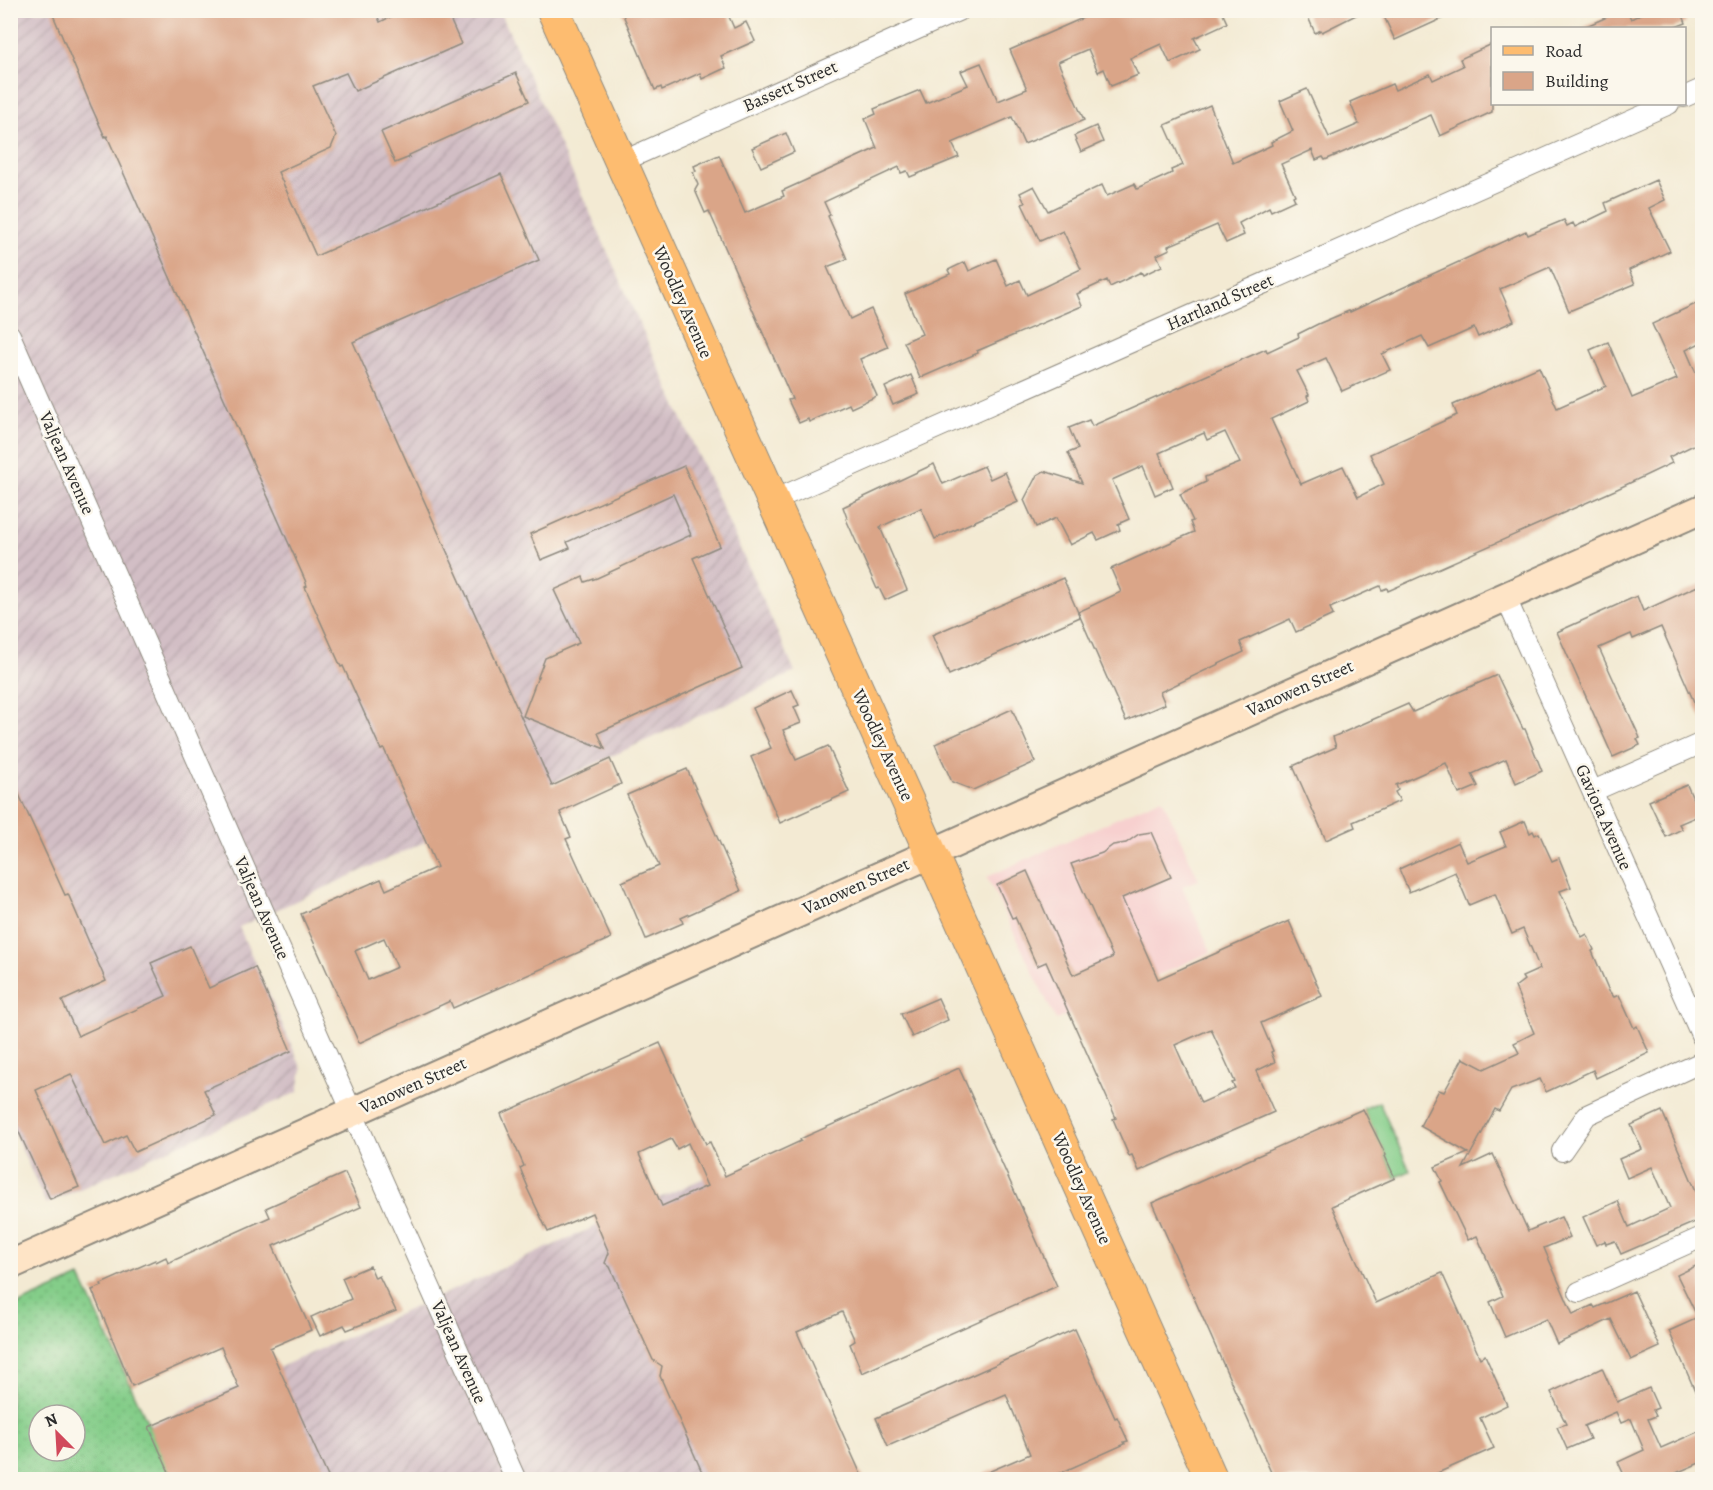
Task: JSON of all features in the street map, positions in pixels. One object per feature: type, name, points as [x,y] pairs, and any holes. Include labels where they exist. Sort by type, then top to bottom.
[{"type":"main road","name":"Woodley Avenue","points":[[553,10],[1212,1479]]},
{"type":"main road","name":"Vanowen Street","points":[[10,1265],[1702,509]]},
{"type":"street","name":"Bassett Street","points":[[621,162],[960,10]]},
{"type":"street","points":[[1686,96],[1702,89]]},
{"type":"street","name":"Hartland Street","points":[[772,501],[1667,105]]},
{"type":"street","name":"Valjean Avenue","points":[[10,335],[516,1479]]},
{"type":"street","name":"Gaviota Avenue","points":[[1505,596],[1702,1037]]},
{"type":"street","points":[[1593,791],[1702,743]]},
{"type":"street","points":[[1562,1150],[1587,1115],[1702,1062]]},
{"type":"street","points":[[1579,1292],[1702,1237]]},
{"type":"shaded area","points":[[10,11],[500,11],[795,672],[239,927],[302,1069],[298,1092],[46,1204],[10,1123]]},
{"type":"shaded area","points":[[1162,798],[1199,880],[1182,886],[1211,952],[1056,1020],[987,877]]},
{"type":"shaded area","points":[[722,1170],[861,1479],[174,1479],[150,1425]]},
{"type":"green space","points":[[1379,1102],[1410,1171],[1395,1178],[1375,1130],[1363,1109]]},
{"type":"green space","points":[[80,1277],[174,1479],[11,1479],[10,1308]]},
{"type":"building","points":[[51,10],[375,10],[380,22],[405,10],[446,10],[461,44],[355,91],[346,73],[313,86],[336,136],[331,148],[278,172],[316,256],[501,174],[539,260],[353,342],[552,786],[610,759],[621,784],[560,812],[571,837],[566,839],[611,938],[453,1008],[450,1001],[359,1043],[301,914],[381,879],[386,890],[437,867],[384,749],[381,750],[343,666],[341,667],[305,587],[307,586],[305,580],[107,136],[105,137]],"holes":[[[384,938],[397,967],[368,980],[355,951]]]},
{"type":"building","points":[[621,10],[726,10],[734,28],[746,22],[755,41],[721,56],[726,68],[702,79],[700,73],[662,90],[661,87],[655,90]]},
{"type":"building","points":[[1101,10],[1221,10],[1227,23],[1194,38],[1200,49],[1170,63],[1161,44],[1130,58],[1138,75],[1111,86],[1104,69],[1098,72],[1088,49],[1058,62],[1084,120],[1024,144],[1012,117],[952,143],[959,157],[910,177],[907,171],[901,173],[899,167],[824,202],[847,259],[827,267],[850,319],[871,309],[888,347],[860,359],[877,396],[851,408],[849,404],[809,422],[808,419],[799,423],[788,400],[792,399],[709,211],[705,213],[695,190],[698,185],[693,172],[696,171],[694,166],[719,155],[745,213],[784,196],[782,191],[877,148],[865,119],[876,114],[874,109],[920,90],[926,103],[968,85],[961,71],[981,63],[998,101],[1027,89],[1010,50]]},
{"type":"building","points":[[1305,10],[1366,10],[1322,32],[1321,30],[1315,33]]},
{"type":"building","points":[[1381,10],[1461,10],[1395,40]]},
{"type":"building","points":[[1623,10],[1627,10],[1631,19],[1649,10],[1681,10],[1686,23],[1676,27],[1584,27]]},
{"type":"building","points":[[1491,44],[1492,112],[1440,136],[1431,115],[1325,160],[1323,157],[1316,160],[1312,150],[1281,164],[1295,195],[1293,196],[1295,200],[1271,211],[1269,207],[1239,223],[1244,235],[1226,243],[1217,225],[1168,246],[1170,249],[1157,255],[1162,266],[1143,275],[1141,272],[1110,287],[1107,280],[1077,294],[1082,306],[920,378],[904,342],[922,334],[905,294],[950,274],[948,270],[965,262],[969,271],[996,259],[1008,286],[1020,280],[1027,295],[1081,269],[1063,231],[1040,241],[1022,204],[1025,203],[1020,193],[1034,186],[1048,211],[1102,185],[1107,196],[1134,184],[1137,189],[1172,173],[1171,170],[1183,165],[1165,125],[1210,105],[1233,163],[1272,145],[1271,142],[1293,131],[1280,101],[1307,89],[1329,137],[1359,124],[1350,102],[1392,84],[1395,90],[1430,74],[1433,80],[1463,66],[1460,59]]},
{"type":"building","points":[[516,73],[529,101],[395,163],[381,132]]},
{"type":"building","points":[[1096,126],[1103,142],[1081,152],[1074,136]]},
{"type":"building","points":[[786,133],[794,152],[761,167],[752,148]]},
{"type":"building","points":[[1656,180],[1665,200],[1649,208],[1670,251],[1629,270],[1635,284],[1569,311],[1550,267],[1500,289],[1514,321],[1478,337],[1474,328],[1429,348],[1422,336],[1382,354],[1390,370],[1342,391],[1326,358],[1297,371],[1309,395],[1307,396],[1309,401],[1271,419],[1301,484],[1343,466],[1358,497],[1384,484],[1370,454],[1457,415],[1453,405],[1539,367],[1557,408],[1606,386],[1590,350],[1608,342],[1632,398],[1677,379],[1652,324],[1702,301],[1702,342],[1686,350],[1702,387],[1702,441],[1669,457],[1672,463],[1615,490],[1388,591],[1387,588],[1382,590],[1380,586],[1330,608],[1333,615],[1296,632],[1290,619],[1240,642],[1244,652],[1160,692],[1165,704],[1126,721],[1078,612],[1121,592],[1111,569],[1194,532],[1190,522],[1193,521],[1180,494],[1206,482],[1205,477],[1240,463],[1225,432],[1207,440],[1204,433],[1159,453],[1173,487],[1155,495],[1143,466],[1112,480],[1129,519],[1118,524],[1120,530],[1098,540],[1094,533],[1070,545],[1056,518],[1036,527],[1024,500],[1037,475],[1044,471],[1082,483],[1068,453],[1078,449],[1069,428],[1089,420],[1092,426],[1266,349],[1267,352],[1299,337],[1298,334],[1318,324],[1350,312],[1526,231],[1528,235],[1564,220],[1567,226],[1573,223],[1575,227],[1608,211],[1605,203]]},
{"type":"building","points":[[911,375],[919,394],[893,405],[885,387]]},
{"type":"building","points":[[934,464],[943,484],[984,466],[990,479],[1005,472],[1018,502],[935,539],[921,508],[880,527],[907,590],[885,600],[879,588],[877,589],[846,519],[843,507]]},
{"type":"building","points":[[684,466],[720,546],[693,558],[742,668],[598,733],[605,749],[523,716],[545,658],[579,643],[554,590],[583,577],[585,582],[597,578],[691,535],[673,494],[567,542],[570,548],[541,560],[530,534]]},
{"type":"building","points":[[1063,578],[1080,617],[949,675],[932,635]]},
{"type":"building","points":[[1702,584],[1702,720],[1661,627],[1633,639],[1631,634],[1599,648],[1640,738],[1637,739],[1640,745],[1613,757],[1557,632],[1637,596],[1643,611]]},
{"type":"building","points":[[1497,675],[1525,729],[1542,771],[1516,783],[1506,759],[1472,774],[1478,786],[1459,794],[1446,763],[1396,785],[1398,790],[1395,792],[1400,801],[1353,822],[1355,827],[1326,840],[1293,766],[1336,747],[1333,737],[1408,704],[1413,712]]},
{"type":"building","points":[[792,690],[799,705],[794,707],[801,723],[783,730],[796,760],[828,746],[849,792],[780,823],[751,757],[771,748],[753,708]]},
{"type":"building","points":[[1012,709],[1035,762],[973,790],[952,782],[935,744]]},
{"type":"building","points":[[687,769],[741,891],[681,918],[683,923],[646,939],[622,882],[659,866],[627,795]]},
{"type":"building","points":[[10,775],[65,895],[68,894],[106,981],[62,1001],[78,1036],[166,996],[151,963],[190,946],[209,988],[255,967],[291,1051],[204,1090],[216,1115],[135,1152],[126,1135],[105,1145],[71,1074],[36,1090],[79,1187],[50,1199],[10,1113]]},
{"type":"building","points":[[1687,785],[1700,815],[1679,824],[1682,829],[1666,837],[1649,801]]},
{"type":"building","points":[[1525,821],[1530,833],[1533,831],[1535,835],[1539,833],[1552,861],[1559,858],[1571,887],[1560,891],[1575,924],[1582,937],[1587,934],[1609,991],[1614,997],[1619,995],[1634,1028],[1637,1026],[1649,1053],[1596,1078],[1593,1070],[1546,1092],[1540,1079],[1511,1090],[1499,1111],[1495,1109],[1463,1168],[1493,1154],[1528,1231],[1561,1217],[1570,1237],[1544,1248],[1573,1315],[1593,1305],[1595,1308],[1634,1291],[1660,1347],[1631,1360],[1611,1319],[1557,1344],[1546,1319],[1505,1337],[1490,1302],[1503,1296],[1477,1236],[1468,1240],[1435,1167],[1468,1153],[1420,1126],[1439,1090],[1444,1092],[1463,1058],[1484,1069],[1519,1053],[1514,1043],[1534,1033],[1515,987],[1524,980],[1522,977],[1540,969],[1523,929],[1512,934],[1495,894],[1469,905],[1455,872],[1409,892],[1399,869],[1458,842],[1467,862],[1506,846],[1500,832]]},
{"type":"building","points":[[1151,832],[1171,877],[1122,898],[1158,979],[1289,921],[1322,996],[1261,1023],[1273,1051],[1271,1052],[1275,1062],[1256,1071],[1274,1112],[1139,1171],[1132,1155],[1129,1156],[1113,1119],[1116,1118],[1046,962],[1037,966],[1015,917],[1012,918],[997,885],[1027,871],[1073,975],[1113,957],[1071,864],[1102,853],[1113,845],[1126,843],[1139,834]],"holes":[[[1211,1029],[1235,1082],[1232,1083],[1235,1088],[1201,1103],[1175,1045]]]},
{"type":"building","points":[[938,998],[948,1020],[912,1037],[901,1014]]},
{"type":"building","points":[[660,1043],[706,1144],[710,1142],[725,1176],[801,1141],[800,1139],[959,1068],[1057,1286],[862,1373],[850,1344],[855,1341],[842,1312],[797,1332],[863,1479],[705,1479],[660,1376],[662,1366],[653,1360],[610,1267],[605,1263],[609,1253],[592,1213],[548,1232],[527,1188],[520,1168],[524,1166],[501,1114]],"holes":[[[671,1139],[677,1149],[688,1143],[707,1186],[662,1206],[639,1154]]]},
{"type":"building","points":[[1363,1109],[1395,1178],[1332,1206],[1376,1303],[1442,1273],[1480,1358],[1485,1355],[1507,1405],[1480,1418],[1494,1448],[1424,1479],[1274,1479],[1152,1203]]},
{"type":"building","points":[[1662,1111],[1702,1205],[1702,1219],[1621,1254],[1615,1241],[1606,1244],[1605,1241],[1596,1245],[1583,1217],[1618,1201],[1629,1227],[1670,1208],[1652,1167],[1627,1178],[1619,1159],[1642,1149],[1631,1125]]},
{"type":"building","points":[[345,1173],[361,1207],[273,1246],[311,1330],[270,1348],[329,1479],[172,1479],[149,1427],[239,1388],[221,1347],[132,1386],[92,1290],[155,1260],[156,1262],[166,1257],[168,1263],[270,1217],[266,1208]]},
{"type":"building","points":[[1702,1263],[1702,1407],[1669,1331],[1698,1318],[1677,1275]]},
{"type":"building","points":[[370,1266],[375,1278],[379,1276],[396,1311],[347,1330],[344,1325],[320,1336],[311,1317],[351,1299],[342,1278]]},
{"type":"building","points":[[1075,1329],[1115,1418],[1117,1417],[1128,1441],[1124,1442],[1125,1444],[1047,1479],[972,1479],[1030,1454],[1006,1394],[888,1446],[876,1418]]},
{"type":"building","points":[[1602,1368],[1617,1402],[1649,1388],[1658,1408],[1653,1410],[1656,1416],[1648,1419],[1661,1448],[1702,1430],[1702,1462],[1662,1479],[1626,1479],[1618,1462],[1644,1450],[1631,1419],[1621,1423],[1616,1412],[1584,1426],[1590,1439],[1567,1449],[1557,1427],[1566,1424],[1551,1392]]}]
